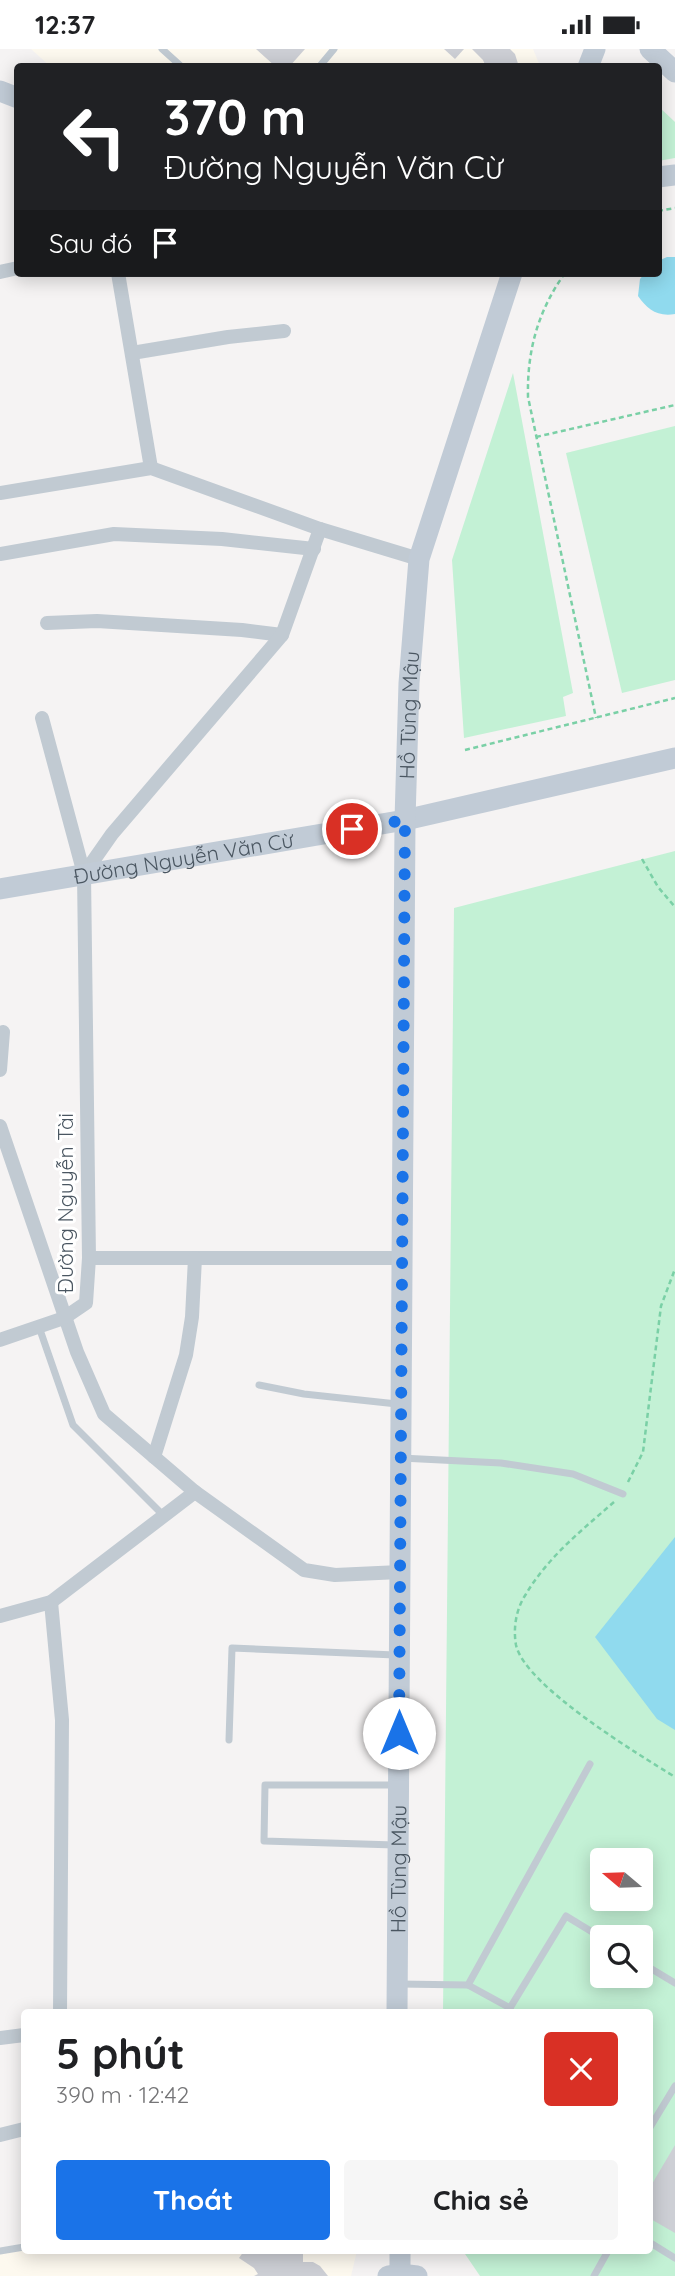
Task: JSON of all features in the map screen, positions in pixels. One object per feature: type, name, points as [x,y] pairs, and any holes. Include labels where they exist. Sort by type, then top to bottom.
[{"type":"main road","points":[[650,49],[675,72]]},
{"type":"main road","name":"Hồ Tùng Mậu","points":[[397,2009],[405,820],[409,683],[419,559],[508,277]]},
{"type":"main road","name":"Đường Nguyễn Văn Cừ","points":[[0,889],[405,820],[675,758]]},
{"type":"main road","points":[[400,2254],[402,2275]]},
{"type":"street","points":[[119,277],[151,468]]},
{"type":"street","points":[[132,353],[284,331]]},
{"type":"street","points":[[0,493],[151,468],[320,529],[419,559]]},
{"type":"street","points":[[84,874],[112,834],[282,635],[320,529]]},
{"type":"street","points":[[0,554],[114,534],[222,538],[314,548]]},
{"type":"street","points":[[47,623],[97,621],[282,635]]},
{"type":"street","name":"Đường Nguyễn Tài","points":[[43,718],[84,874],[89,1258],[86,1303],[64,1318],[104,1414],[195,1492],[304,1570],[335,1575],[400,1572]]},
{"type":"street","points":[[0,1070],[3,1032]]},
{"type":"street","points":[[0,1126],[64,1318],[0,1340]]},
{"type":"street","points":[[89,1258],[402,1258]]},
{"type":"street","points":[[153,1457],[186,1355],[192,1317],[195,1258]]},
{"type":"street","points":[[0,1616],[51,1602],[195,1492]]},
{"type":"street","points":[[51,1602],[62,1720],[60,2009]]},
{"type":"street","points":[[0,2038],[21,2035]]},
{"type":"street","points":[[0,2135],[21,2130]]},
{"type":"lane","points":[[162,49],[178,63]]},
{"type":"lane","points":[[322,63],[334,49]]},
{"type":"lane","points":[[39,1326],[73,1425],[164,1516]]},
{"type":"lane","points":[[259,1385],[304,1394],[401,1404]]},
{"type":"lane","points":[[401,1458],[501,1463],[572,1473],[622,1494]]},
{"type":"lane","points":[[229,1740],[232,1648],[400,1655]]},
{"type":"lane","points":[[468,1985],[590,1764]]},
{"type":"lane","points":[[399,1785],[265,1785],[264,1841],[399,1845]]},
{"type":"lane","points":[[510,2009],[566,1916],[590,1931]]},
{"type":"lane","points":[[653,1970],[675,1983]]},
{"type":"lane","points":[[398,1984],[468,1985],[507,2009]]},
{"type":"lane","points":[[653,2122],[675,2086]]},
{"type":"lane","points":[[653,2244],[675,2257]]},
{"type":"lane","points":[[0,2251],[21,2248]]},
{"type":"lane","points":[[594,2276],[606,2254]]},
{"type":"path","points":[[562,277],[540,316],[532,342],[528,397],[596,718]]},
{"type":"path","points":[[536,437],[675,405]]},
{"type":"path","points":[[465,750],[675,698]]},
{"type":"path","points":[[642,859],[658,887],[675,907]]},
{"type":"path","points":[[675,1269],[661,1306],[643,1452],[622,1494],[551,1559],[524,1596],[514,1622],[517,1648],[533,1674],[606,1734],[675,1777]]},
{"type":"shaded area","points":[[31,49],[533,49],[539,63],[47,63]]},
{"type":"shaded area","points":[[21,2250],[21,2254],[356,2255],[351,2276],[0,2276],[0,2254]]},
{"type":"green space","points":[[662,110],[675,122],[675,158],[662,160]]},
{"type":"green space","points":[[513,373],[573,693],[563,697],[566,716],[464,738],[452,560]]},
{"type":"green space","points":[[675,426],[675,680],[622,693],[566,453]]},
{"type":"green space","points":[[675,851],[675,2276],[480,2276],[465,2254],[653,2254],[653,2009],[443,2009],[454,908]]},
{"type":"water","points":[[675,257],[675,314],[653,311],[638,296],[642,277],[662,277],[662,259]]},
{"type":"water","points":[[675,1537],[675,1730],[657,1719],[595,1637]]},
{"type":"building","points":[[256,49],[305,49],[293,63],[272,63]]},
{"type":"building","points":[[444,49],[464,49],[455,59]]},
{"type":"building","points":[[472,49],[510,49],[518,63],[484,63]]},
{"type":"building","points":[[675,2145],[675,2233],[653,2220],[653,2182]]},
{"type":"building","points":[[242,2254],[303,2254],[303,2262],[313,2262],[328,2276],[254,2276],[258,2274],[254,2268],[239,2258]]},
{"type":"route","points":[[352,829],[405,820],[399,1733]]}]
